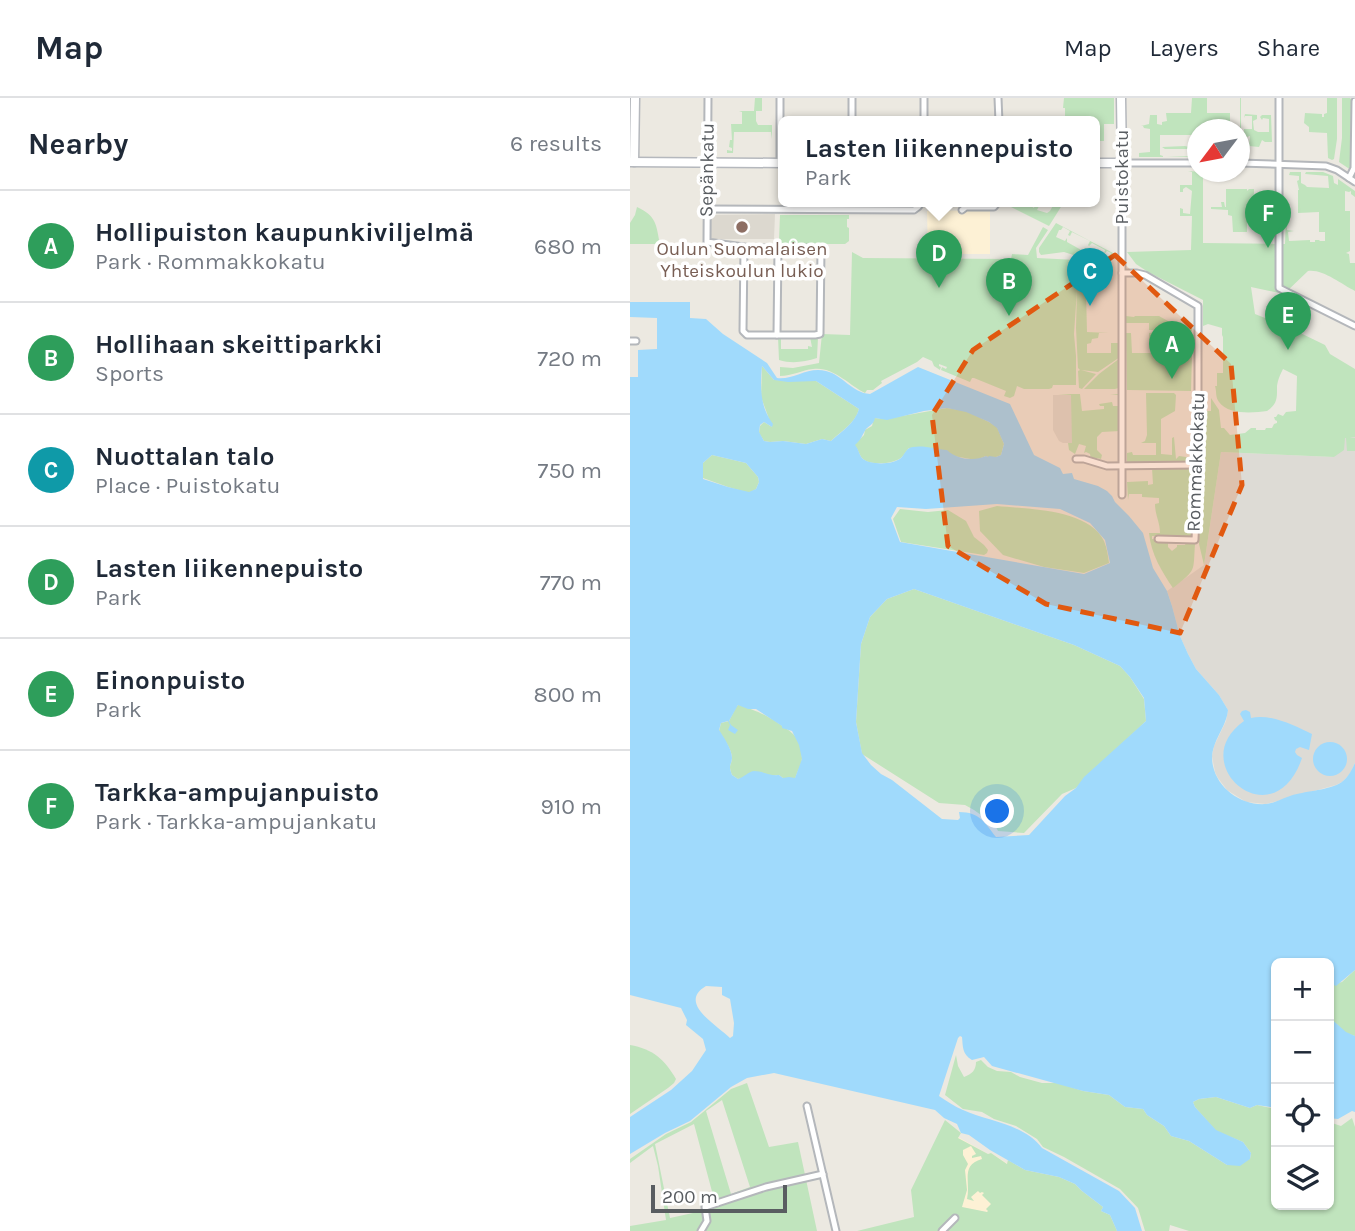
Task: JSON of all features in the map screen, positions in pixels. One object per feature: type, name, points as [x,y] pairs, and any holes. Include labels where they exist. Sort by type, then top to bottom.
[{"type":"main road","points":[[635,98],[632,162],[778,163]]},
{"type":"main road","name":"Puistokatu","points":[[1121,98],[1122,163]]},
{"type":"main road","points":[[1100,163],[1122,163]]},
{"type":"street","name":"Sepänkatu","points":[[708,98],[707,242],[744,248]]},
{"type":"street","points":[[780,98],[781,116]]},
{"type":"street","points":[[852,98],[852,116]]},
{"type":"street","points":[[924,98],[924,116]]},
{"type":"street","points":[[998,98],[999,116]]},
{"type":"street","points":[[1279,98],[1279,288],[1355,326]]},
{"type":"street","points":[[1250,163],[1326,166],[1352,180],[1355,101]]},
{"type":"street","points":[[1122,163],[1187,163]]},
{"type":"street","name":"Puistokatu","points":[[1122,163],[1122,495]]},
{"type":"street","points":[[707,209],[914,210],[918,207]]},
{"type":"street","points":[[962,209],[994,207]]},
{"type":"street","points":[[823,247],[820,334],[744,334],[744,248],[823,247]]},
{"type":"street","points":[[776,335],[778,249]]},
{"type":"street","name":"Rommakkokatu","points":[[1122,273],[1144,275],[1198,306],[1195,540],[1158,538]]},
{"type":"street","points":[[1076,459],[1107,466],[1198,465]]},
{"type":"street","points":[[807,1106],[836,1231]]},
{"type":"street","points":[[701,1231],[707,1221],[705,1207],[766,1187],[823,1174]]},
{"type":"street","points":[[942,1231],[955,1218]]},
{"type":"highlighted area","points":[[1115,255],[1231,364],[1242,485],[1180,633],[1046,604],[948,546],[932,415],[973,350]]},
{"type":"shaded area","points":[[990,210],[990,254],[928,254],[927,211]]},
{"type":"shaded area","name":"Oulun Suomalaisen Yhteiskoulun lukio","points":[[775,214],[774,239],[710,239],[710,215]]},
{"type":"shaded area","points":[[1053,395],[1080,395],[1080,443],[1059,441],[1053,430]]},
{"type":"shaded area","points":[[1355,437],[1355,763],[1349,775],[1336,785],[1266,804],[1246,802],[1227,790],[1215,772],[1212,756],[1214,746],[1226,721],[1228,710],[1219,695],[1196,669],[1188,654],[1167,591],[1204,565],[1221,452],[1334,457],[1345,438]]},
{"type":"shaded area","points":[[958,1137],[1008,1164],[992,1213],[959,1207]]},
{"type":"green space","points":[[755,98],[762,98],[762,111],[756,111],[756,121],[758,125],[772,125],[772,139],[771,132],[734,132],[733,153],[727,153],[727,150],[732,151],[729,147],[732,140],[731,124],[742,124],[742,112],[739,111],[754,111]]},
{"type":"green space","points":[[1064,98],[1114,98],[1114,124],[1104,124],[1104,141],[1100,141],[1100,116],[1065,116]]},
{"type":"green space","points":[[1192,98],[1207,98],[1207,113],[1230,113],[1230,119],[1187,119],[1187,135],[1160,135],[1160,155],[1163,157],[1139,157],[1139,153],[1150,152],[1150,129],[1141,126],[1149,124],[1150,115],[1157,115],[1157,124],[1162,125],[1162,122],[1167,121],[1166,113],[1191,113]]},
{"type":"green space","points":[[1327,98],[1337,98],[1337,139],[1332,160],[1328,158],[1327,133],[1309,132],[1309,127],[1304,123],[1305,113],[1322,114],[1324,117],[1327,113]]},
{"type":"green space","points":[[1342,98],[1350,98],[1354,102],[1351,170],[1339,162]]},
{"type":"green space","points":[[1245,114],[1257,115],[1257,119],[1253,121],[1254,130],[1258,132],[1269,132],[1269,119],[1262,120],[1260,117],[1271,115],[1272,142],[1262,140],[1259,147],[1250,146],[1252,116],[1244,118]]},
{"type":"green space","points":[[1185,146],[1187,149],[1162,147]]},
{"type":"green space","points":[[1290,172],[1301,172],[1301,183],[1307,187],[1329,188],[1328,176],[1305,174],[1323,172],[1333,176],[1334,183],[1338,185],[1338,179],[1355,191],[1355,197],[1351,191],[1345,191],[1345,211],[1350,211],[1350,251],[1346,253],[1349,254],[1350,263],[1355,263],[1355,291],[1314,271],[1308,271],[1284,294],[1251,287],[1255,314],[1325,345],[1330,354],[1355,369],[1355,437],[1350,438],[1355,438],[1355,451],[1347,451],[1345,438],[1344,450],[1334,457],[1221,452],[1204,565],[1199,544],[1203,411],[1211,411],[1211,398],[1219,410],[1221,428],[1230,435],[1245,433],[1251,428],[1272,428],[1277,423],[1274,417],[1278,414],[1283,416],[1286,412],[1296,411],[1297,376],[1283,369],[1277,384],[1276,400],[1267,411],[1241,412],[1223,406],[1217,398],[1215,386],[1217,373],[1223,373],[1222,328],[1208,324],[1203,326],[1203,300],[1148,272],[1136,264],[1127,252],[1191,250],[1192,216],[1180,216],[1180,208],[1183,213],[1190,214],[1192,191],[1186,187],[1180,192],[1180,185],[1192,185],[1192,182],[1203,182],[1203,243],[1285,244],[1286,219],[1287,230],[1294,231],[1288,232],[1289,241],[1325,241],[1325,232],[1319,232],[1319,212],[1298,213],[1299,176],[1289,175]]},
{"type":"green space","points":[[1226,189],[1254,189],[1254,202],[1262,210],[1262,234],[1258,234],[1258,208],[1249,208],[1247,212],[1247,232],[1233,232],[1232,216],[1228,215],[1228,210],[1211,209],[1222,207],[1221,202],[1224,202],[1226,207]]},
{"type":"green space","points":[[637,207],[652,218],[660,244],[630,244],[630,223]]},
{"type":"green space","points":[[1011,207],[1038,207],[1037,210],[1047,213],[1052,207],[1061,207],[1049,226]]},
{"type":"green space","points":[[780,215],[849,215],[849,241],[845,244],[782,244],[779,240]]},
{"type":"green space","points":[[1056,223],[1113,253],[1111,258],[1111,253],[1107,251],[1104,254],[1105,250],[1092,243],[1089,246],[1090,241],[1072,232],[1068,235],[1070,231],[1063,227],[1056,237],[1065,241],[1067,238],[1067,242],[1083,251],[1088,249],[1086,253],[1100,260],[1099,263],[1064,252],[1041,255],[1039,248]]},
{"type":"green space","points":[[1043,227],[1048,230],[1036,248],[1037,258],[1077,260],[1077,288],[1080,262],[1103,269],[1094,271],[1097,285],[1082,284],[1082,290],[1086,291],[1087,332],[1109,333],[1099,333],[1098,338],[1092,339],[1091,343],[1087,344],[1087,353],[1111,353],[1111,343],[1118,343],[1120,340],[1120,357],[1098,372],[1081,370],[1096,374],[1082,389],[1079,388],[1078,371],[1077,290],[1074,334],[1076,385],[1053,385],[1049,389],[1024,389],[1017,386],[1014,396],[1010,398],[1004,396],[1006,391],[974,378],[970,382],[941,370],[942,367],[947,367],[939,364],[940,370],[932,361],[923,357],[865,393],[827,370],[809,370],[780,376],[780,367],[793,368],[819,363],[822,334],[850,335],[852,252],[863,258],[1011,259],[1012,254],[1028,255]]},
{"type":"green space","points":[[1126,316],[1159,316],[1175,325],[1174,328],[1192,328],[1192,331],[1175,330],[1174,334],[1173,330],[1160,331],[1160,338],[1171,338],[1173,351],[1169,351],[1169,354],[1192,354],[1191,391],[1127,390],[1126,333],[1131,333],[1132,353],[1157,353],[1157,340],[1149,340],[1149,333],[1156,334],[1158,330],[1149,330],[1149,323],[1126,323]]},
{"type":"green space","points":[[778,337],[781,337],[781,349],[808,349],[808,346],[812,347],[810,337],[818,337],[817,358],[798,362],[779,360]]},
{"type":"green space","points":[[1120,358],[1119,388],[1084,389],[1099,374]]},
{"type":"green space","points":[[762,366],[774,380],[816,381],[859,409],[857,414],[831,441],[822,439],[806,444],[764,441],[759,433],[760,426],[764,422],[772,427],[761,397]]},
{"type":"green space","points":[[1146,393],[1176,395],[1175,411],[1161,419],[1161,454],[1172,455],[1174,437],[1176,459],[1179,456],[1193,458],[1191,462],[1127,464],[1127,453],[1156,455],[1156,443],[1141,443],[1147,435]]},
{"type":"green space","points":[[1058,394],[1080,394],[1082,411],[1104,409],[1104,406],[1099,404],[1112,402],[1113,406],[1118,406],[1118,395],[1110,394],[1120,394],[1120,431],[1102,432],[1097,437],[1097,450],[1102,455],[1101,459],[1091,459],[1090,454],[1084,453],[1086,446],[1079,444],[1075,454],[1069,450],[1068,443],[1072,443],[1071,395]]},
{"type":"green space","points":[[947,408],[966,411],[997,427],[1004,444],[1001,455],[976,460],[909,448],[898,459],[877,463],[863,459],[854,445],[864,435],[865,430],[872,426],[874,418],[885,419]]},
{"type":"green space","points":[[712,455],[746,463],[758,477],[756,489],[749,493],[703,478],[703,463]]},
{"type":"green space","points":[[1191,467],[1196,475],[1193,536],[1152,536],[1152,539],[1168,541],[1168,547],[1172,551],[1177,545],[1185,545],[1186,542],[1192,541],[1195,544],[1192,569],[1173,588],[1150,541],[1149,533],[1160,533],[1155,504],[1159,503],[1159,498],[1129,494],[1128,500],[1127,482],[1148,481],[1148,485],[1153,484],[1152,468]]},
{"type":"green space","points":[[997,506],[1041,510],[1085,522],[1096,530],[1104,541],[1109,563],[1084,573],[1044,567],[1003,555],[980,531],[979,511]]},
{"type":"green space","points":[[900,509],[928,512],[948,510],[966,521],[974,537],[988,550],[987,553],[984,555],[901,542],[893,519]]},
{"type":"green space","points":[[914,589],[1074,645],[1120,666],[1144,699],[1146,721],[1076,788],[1062,794],[1024,833],[998,831],[995,825],[965,805],[939,803],[862,754],[856,722],[861,644],[870,617],[887,599]]},
{"type":"green space","points":[[739,704],[768,717],[795,736],[802,758],[795,779],[763,773],[738,779],[732,775],[732,755],[719,731],[721,723],[729,721]]},
{"type":"green space","points":[[1355,970],[1355,1036],[1346,1033],[1334,1022],[1334,984],[1342,982]]},
{"type":"green space","points":[[630,1045],[657,1056],[676,1079],[668,1088],[630,1114]]},
{"type":"green space","points":[[956,1055],[964,1077],[973,1071],[976,1062],[981,1060],[997,1071],[1011,1072],[1042,1083],[1058,1083],[1109,1095],[1125,1107],[1143,1109],[1147,1115],[1164,1126],[1171,1136],[1189,1141],[1227,1165],[1250,1159],[1251,1153],[1243,1142],[1216,1131],[1193,1102],[1216,1097],[1250,1108],[1257,1105],[1271,1108],[1271,1210],[1334,1210],[1334,1124],[1341,1126],[1352,1118],[1355,1127],[1355,1231],[1189,1231],[1170,1225],[1169,1231],[1145,1231],[1138,1208],[1120,1189],[1043,1147],[1037,1139],[1016,1126],[982,1112],[963,1109],[945,1095]]},
{"type":"green space","points":[[747,1083],[769,1147],[798,1142],[817,1231],[630,1231],[630,1226],[666,1220],[653,1146],[630,1163],[630,1159],[666,1134],[691,1122],[731,1089]],"holes":[[[722,1100],[750,1187],[731,1194],[706,1111]],[[694,1124],[714,1199],[700,1203],[702,1211],[670,1218],[655,1144]]]},
{"type":"green space","points":[[945,1120],[961,1133],[958,1138],[988,1154],[991,1153],[1007,1164],[1008,1160],[1025,1170],[1059,1177],[1075,1184],[1103,1207],[1101,1211],[1110,1215],[1117,1231],[857,1231],[914,1217],[911,1190]],"holes":[[[971,1146],[976,1154],[972,1158],[981,1156],[982,1159],[971,1165],[969,1170],[967,1199],[974,1201],[971,1197],[978,1191],[984,1193],[982,1195],[991,1204],[986,1209],[987,1212],[962,1207],[967,1190],[965,1170],[968,1164],[963,1150]]]},
{"type":"water","points":[[630,302],[690,302],[690,318],[706,319],[723,334],[767,363],[777,378],[813,370],[826,371],[838,376],[858,391],[870,394],[918,367],[1010,404],[1034,455],[1060,468],[1063,474],[1072,473],[1074,479],[1107,491],[1143,533],[1153,568],[1167,591],[1188,654],[1196,669],[1219,695],[1228,710],[1212,758],[1216,774],[1226,789],[1248,802],[1270,803],[1339,784],[1347,777],[1355,763],[1355,970],[1336,986],[1334,958],[1271,958],[1271,1107],[1257,1105],[1250,1108],[1216,1097],[1193,1102],[1216,1130],[1243,1142],[1251,1153],[1250,1159],[1240,1166],[1227,1165],[1189,1141],[1171,1136],[1164,1126],[1147,1115],[1143,1109],[1125,1107],[1109,1095],[1083,1091],[992,1066],[984,1057],[972,1060],[965,1053],[962,1037],[958,1038],[939,1096],[960,1109],[1026,1134],[1042,1148],[1119,1191],[1135,1208],[1142,1231],[1117,1231],[1110,1215],[1101,1211],[1103,1207],[1075,1184],[1059,1177],[1025,1170],[969,1135],[961,1133],[957,1124],[935,1110],[774,1073],[747,1078],[731,1087],[690,1121],[630,1154],[630,1117],[671,1090],[692,1071],[706,1050],[703,1039],[686,1025],[687,1020],[681,1008],[630,995],[630,377],[638,377],[638,350],[657,349],[657,318],[630,317]],"holes":[[[762,366],[774,380],[816,381],[859,409],[857,414],[831,441],[822,439],[806,444],[764,441],[759,432],[760,425],[764,422],[772,427],[773,424],[763,404]],[[947,408],[966,412],[989,422],[997,428],[1004,444],[1001,455],[966,459],[947,450],[917,447],[909,449],[893,462],[876,463],[863,459],[855,445],[875,418],[887,420]],[[712,455],[746,463],[759,482],[756,489],[749,492],[703,479],[703,463]],[[997,504],[1060,509],[1090,523],[1105,540],[1110,563],[1084,574],[900,542],[891,518],[897,507],[926,509]],[[914,589],[1074,645],[1120,666],[1144,698],[1146,721],[1084,777],[1029,835],[996,837],[981,819],[966,812],[959,812],[958,820],[942,819],[881,774],[862,753],[856,722],[861,644],[870,617],[887,599]],[[738,705],[756,709],[782,728],[792,731],[802,759],[795,778],[754,771],[738,779],[732,775],[731,751],[719,730],[721,723],[728,721],[728,730],[735,734],[738,730],[729,721]],[[706,986],[722,987],[722,995],[730,999],[733,1036],[730,1038],[702,1014],[697,1006],[698,993]]]},
{"type":"water","points":[[1246,710],[1250,712],[1251,718],[1274,719],[1312,734],[1309,750],[1300,747],[1296,749],[1297,755],[1302,758],[1289,782],[1273,793],[1255,794],[1240,787],[1228,773],[1223,757],[1228,738],[1244,721],[1240,714]]},
{"type":"water","points":[[1330,742],[1342,747],[1347,759],[1342,771],[1330,776],[1318,771],[1313,759],[1318,747]]},
{"type":"water","points":[[1334,1021],[1355,1036],[1355,1112],[1334,1119]]},
{"type":"place","name":"Oulun Suomalaisen Yhteiskoulun lukio","points":[[742,227]]},
{"type":"place","name":"Tarkka-ampujanpuisto","points":[[1268,248]]},
{"type":"place","name":"Lasten liikennepuisto","points":[[939,288]]},
{"type":"place","name":"Nuottalan talo","points":[[1090,306]]},
{"type":"place","name":"Hollihaan skeittiparkki","points":[[1009,316]]},
{"type":"place","name":"Einonpuisto","points":[[1288,350]]},
{"type":"place","name":"Hollipuiston kaupunkiviljelmä","points":[[1172,379]]}]
